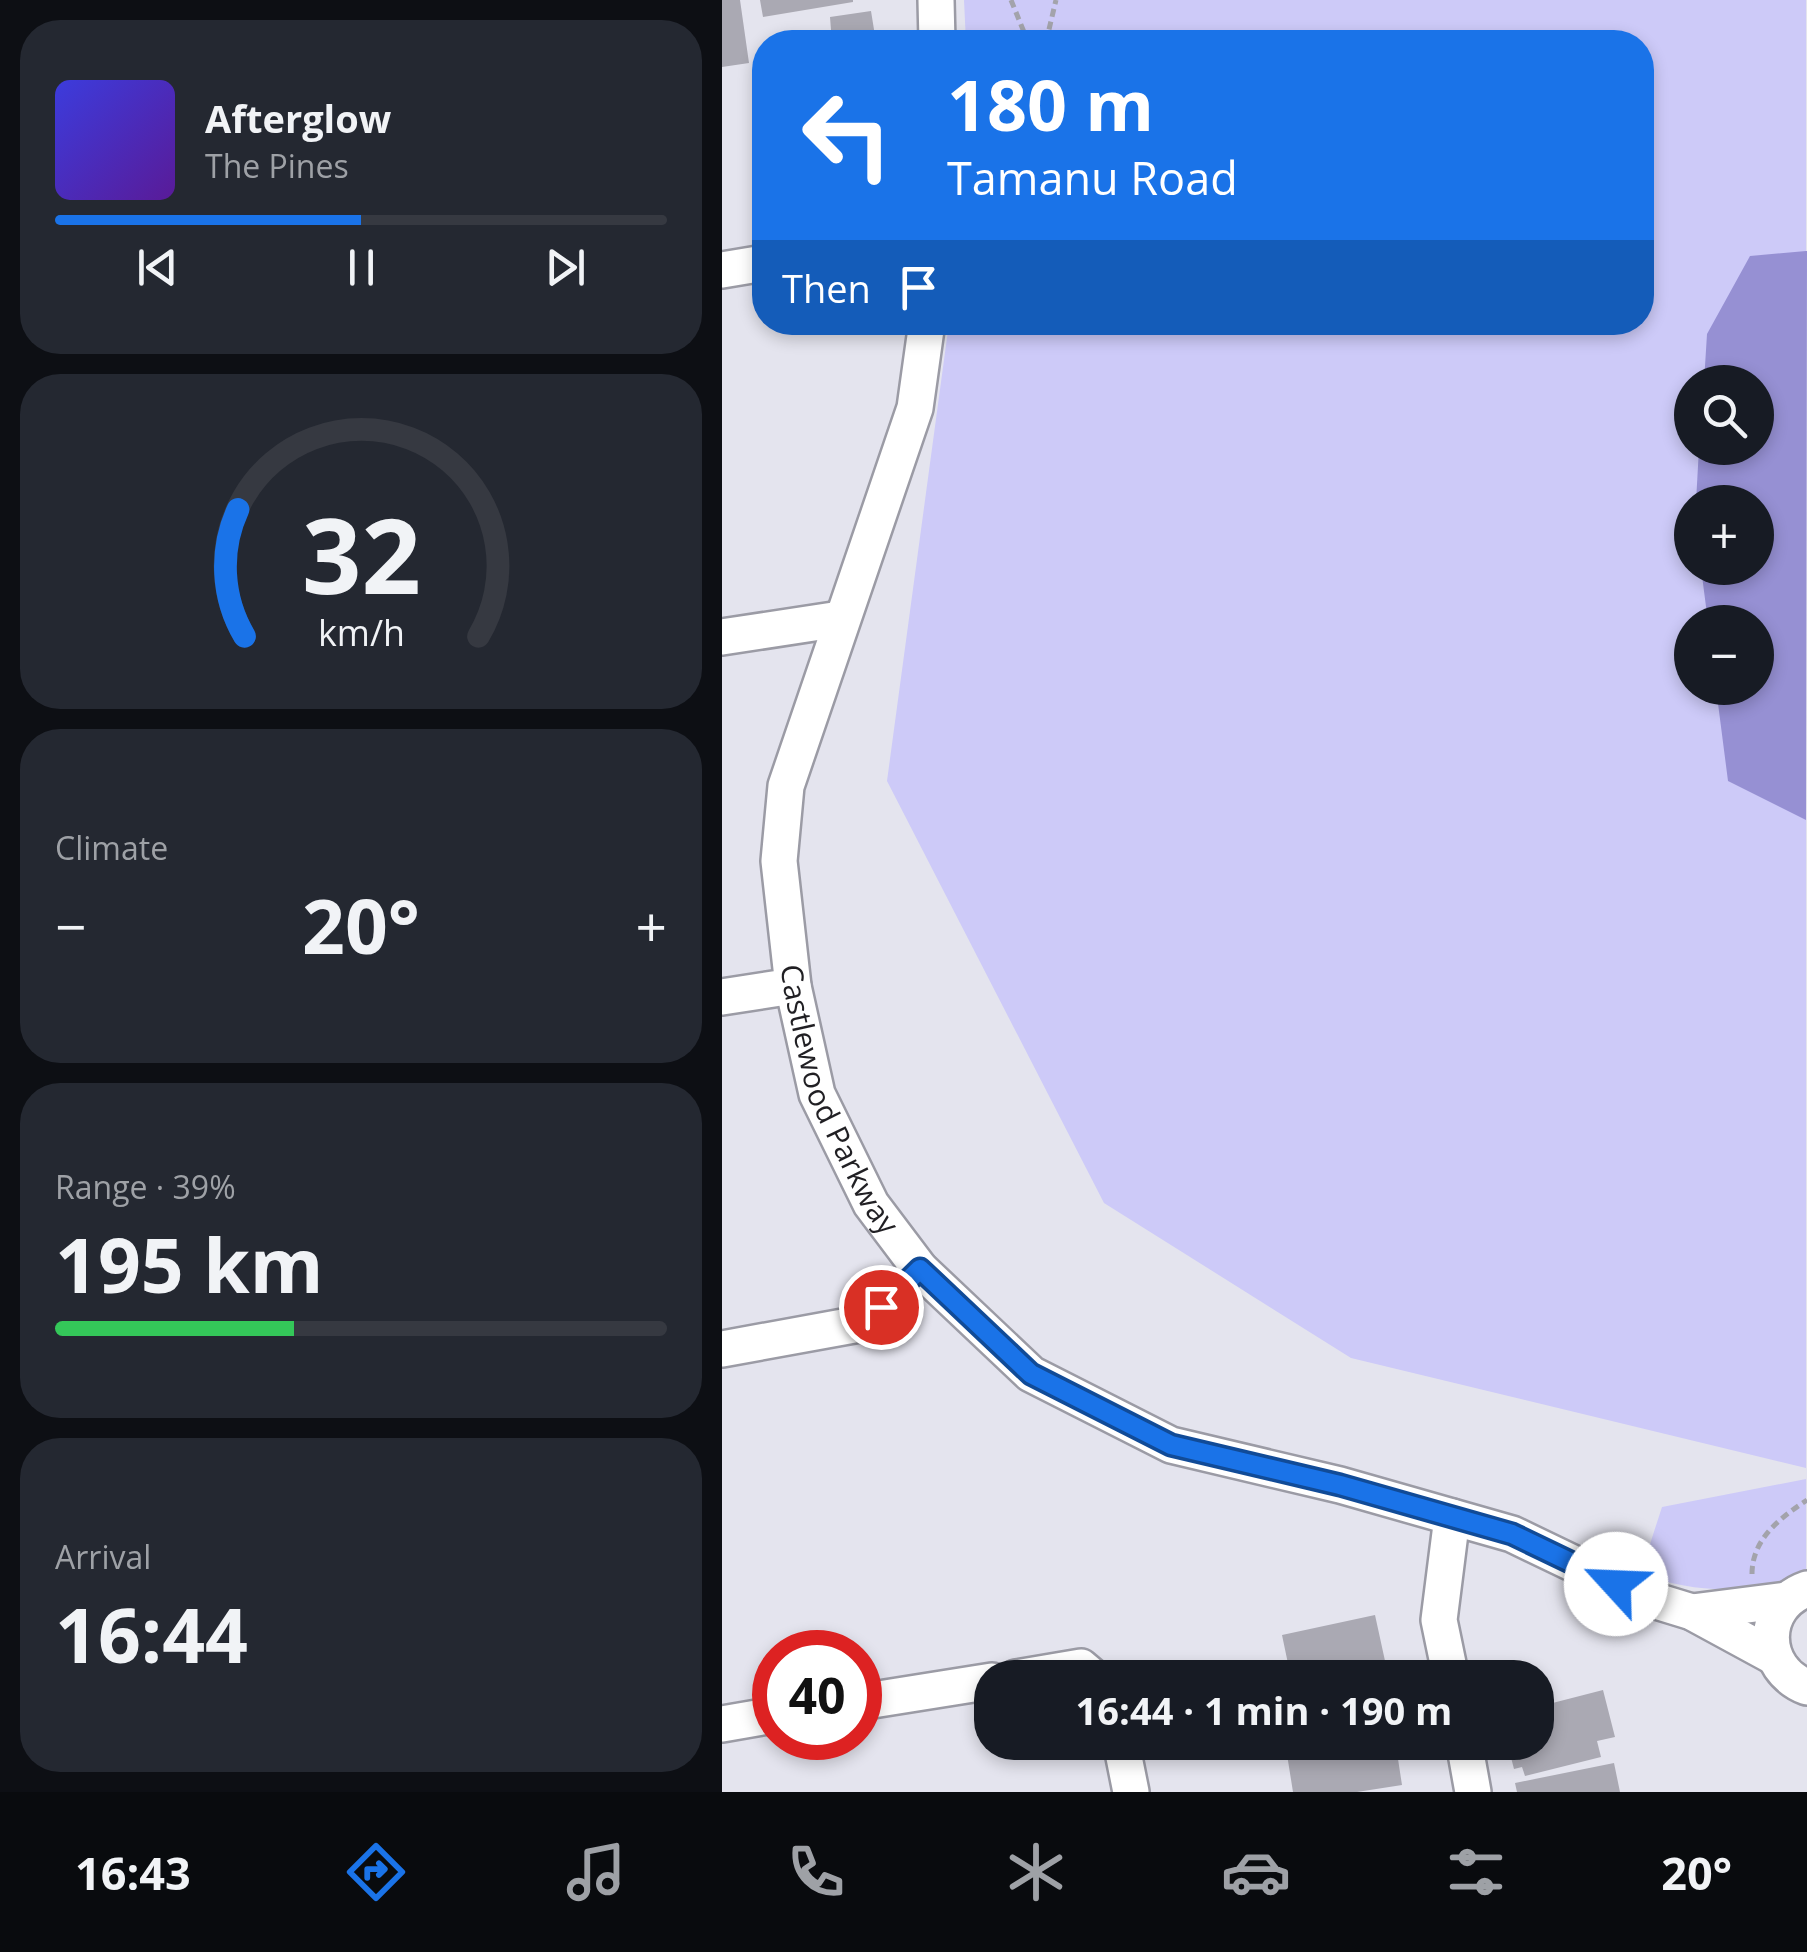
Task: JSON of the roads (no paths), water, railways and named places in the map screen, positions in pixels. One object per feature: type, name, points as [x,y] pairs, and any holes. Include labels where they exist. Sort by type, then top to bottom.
[{"type":"street","points":[[936,0],[937,30]]},
{"type":"street","points":[[722,270],[752,266]]},
{"type":"street","name":"Castlewood Parkway","points":[[925,335],[915,408],[786,786],[779,861],[793,986],[817,1094],[870,1204],[920,1269],[1031,1374],[1171,1445],[1340,1485],[1512,1534],[1644,1597],[1692,1612],[1790,1674]]},
{"type":"street","points":[[722,637],[840,620]]},
{"type":"street","points":[[722,997],[793,986]]},
{"type":"street","points":[[722,1350],[865,1323],[920,1269]]},
{"type":"street","points":[[1447,1660],[1439,1620],[1452,1517]]},
{"type":"street","points":[[1796,1595],[1771,1626],[1806,1716]]},
{"type":"street","name":"Castlewood Parkway","points":[[1692,1612],[1796,1595]]},
{"type":"street","points":[[882,1698],[974,1684]]},
{"type":"street","points":[[722,1724],[752,1719]]},
{"type":"street","points":[[1125,1760],[1131,1792]]},
{"type":"street","points":[[1467,1760],[1473,1792]]}]
